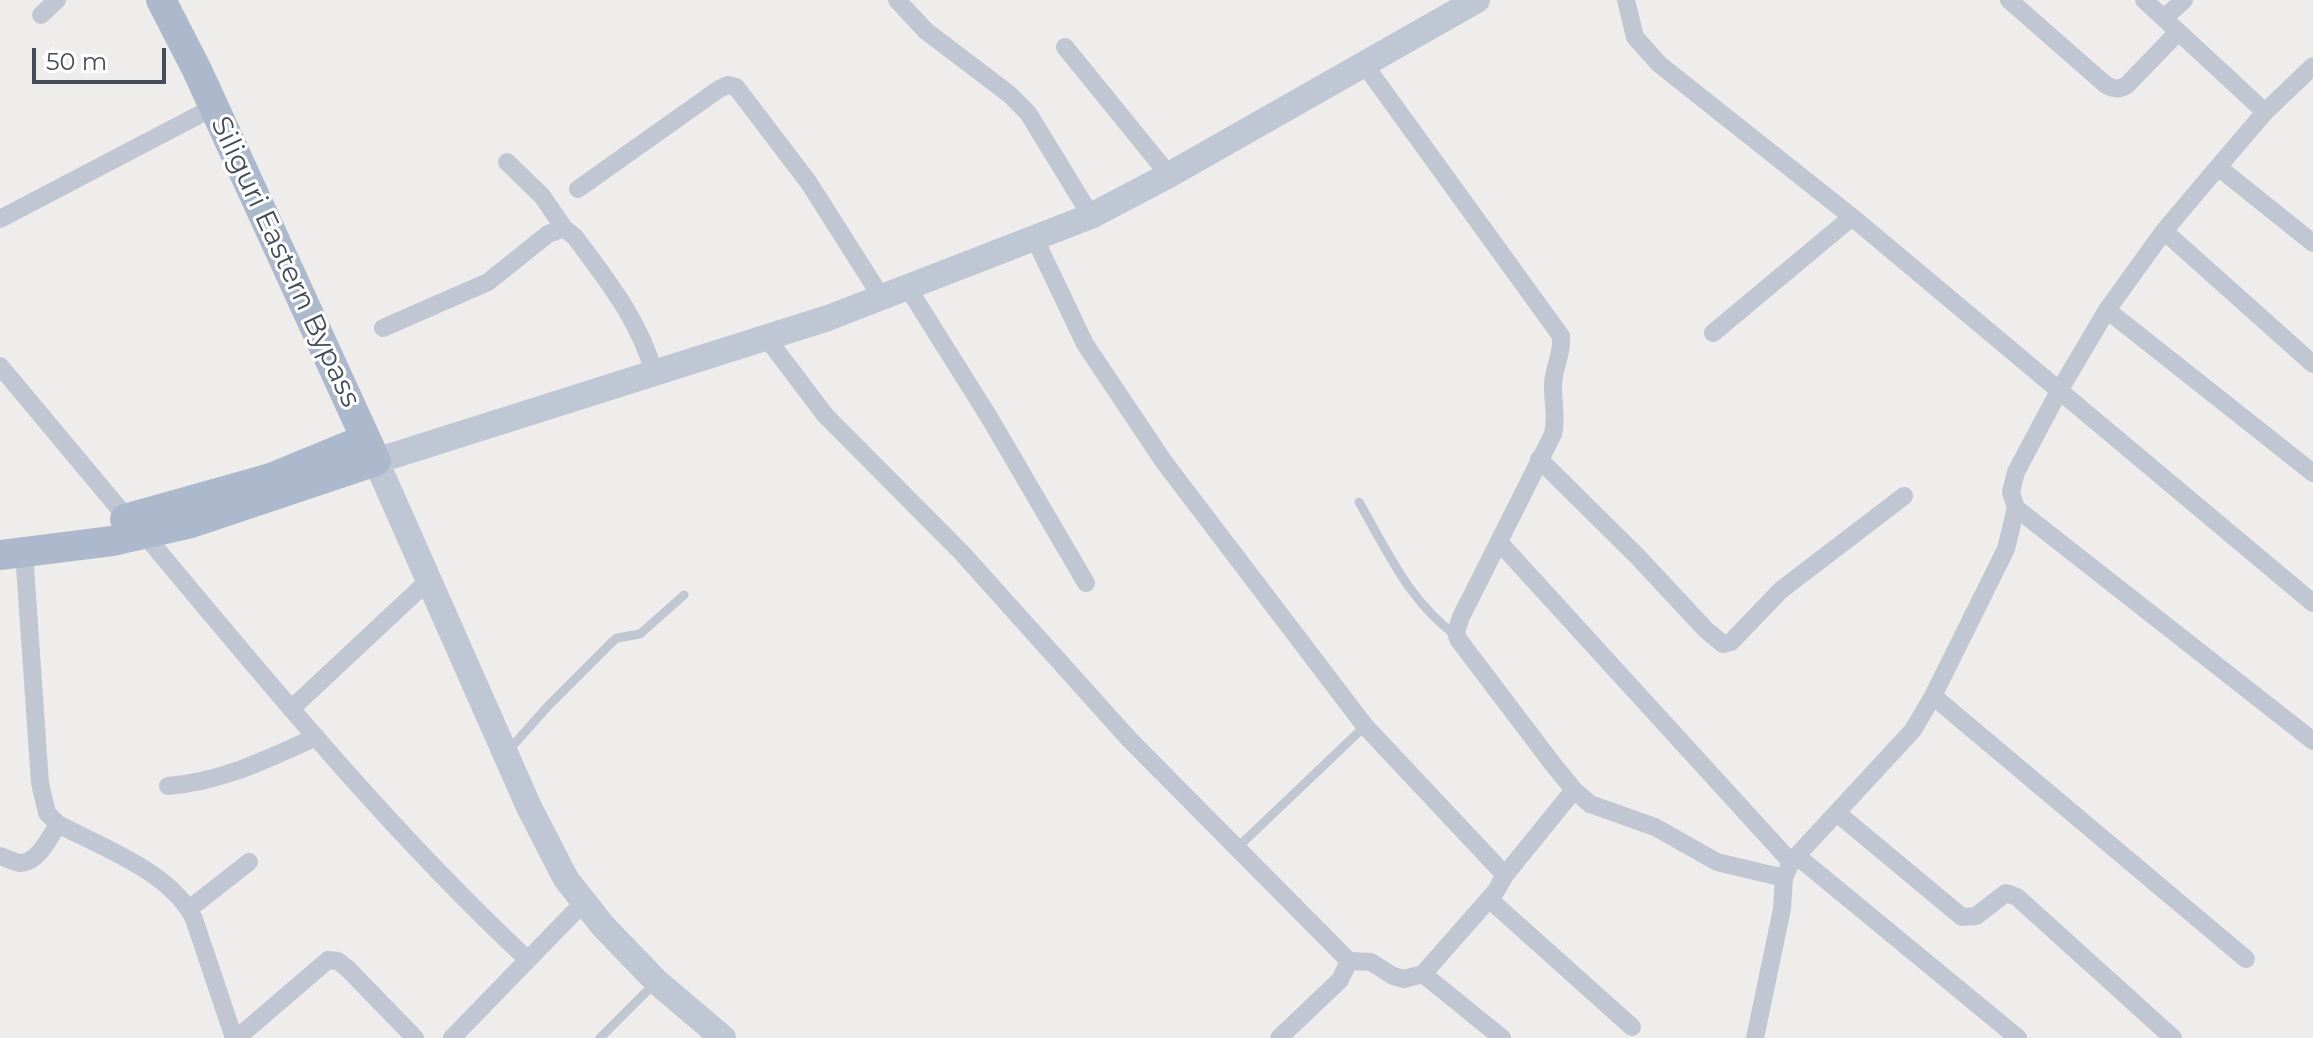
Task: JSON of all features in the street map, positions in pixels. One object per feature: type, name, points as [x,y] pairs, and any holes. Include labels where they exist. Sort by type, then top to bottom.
[{"type":"main road","name":"Siliguri Eastern Bypass","points":[[8,548],[112,541],[136,526],[271,478],[371,450],[214,107],[161,0]]},
{"type":"street","points":[[41,15],[57,0]]},
{"type":"street","points":[[897,0],[926,31],[1009,94],[1028,113],[1091,216]]},
{"type":"street","points":[[723,1038],[657,982],[603,926],[566,879],[529,807],[371,450],[654,372],[766,337],[882,298],[1035,239],[1091,216],[1169,175],[1477,0]]},
{"type":"street","points":[[1626,0],[1631,28],[1647,53],[1852,217],[2313,603]]},
{"type":"street","points":[[2009,0],[2114,89],[2127,85],[2178,32]]},
{"type":"street","points":[[2144,0],[2265,112]]},
{"type":"street","points":[[2164,18],[2184,0]]},
{"type":"street","points":[[1065,47],[1169,175]]},
{"type":"street","points":[[1364,64],[1561,336],[1563,350],[1552,386],[1556,423],[1553,434],[1457,626],[1457,636],[1462,646],[1574,790],[1590,804],[1655,827],[1717,862],[1791,866]]},
{"type":"street","points":[[1755,1038],[1791,866],[1913,730],[1933,696],[2006,549],[2016,508],[2011,492],[2016,472],[2059,391],[2107,310],[2164,231],[2265,112],[2313,66]]},
{"type":"street","points":[[578,189],[719,89],[728,85],[736,87],[809,183],[882,298]]},
{"type":"street","points":[[0,219],[214,107]]},
{"type":"street","points":[[507,162],[542,196],[629,310],[645,342],[654,372]]},
{"type":"street","points":[[2218,167],[2313,243]]},
{"type":"street","points":[[1713,333],[1852,217]]},
{"type":"street","points":[[383,328],[488,282],[548,234],[564,228]]},
{"type":"street","points":[[2164,231],[2313,364]]},
{"type":"street","points":[[1035,239],[1085,344],[1164,462],[1365,726],[1505,875]]},
{"type":"street","points":[[908,288],[989,417],[1086,583]]},
{"type":"street","points":[[2107,310],[2313,473]]},
{"type":"street","points":[[766,337],[825,415],[962,553],[1129,739],[1349,961],[1371,962],[1404,979],[1423,974],[1489,899],[1574,790]]},
{"type":"street","points":[[0,366],[291,709],[466,902],[527,959]]},
{"type":"street","points":[[1539,459],[1723,644],[1731,642],[1781,590],[1904,496]]},
{"type":"street","points":[[2016,508],[2313,741]]},
{"type":"street","points":[[1499,542],[1791,866],[2018,1038]]},
{"type":"street","points":[[8,548],[42,800],[47,813],[58,824],[160,879],[176,892],[189,909],[240,1037],[328,960],[338,961],[348,969],[415,1038]]},
{"type":"street","points":[[291,709],[429,580]]},
{"type":"street","points":[[1933,696],[2246,959]]},
{"type":"street","points":[[168,786],[209,781],[316,737]]},
{"type":"street","points":[[1837,813],[1962,917],[1976,916],[2006,893],[2017,897],[2173,1038]]},
{"type":"street","points":[[0,856],[19,863],[28,861],[37,855],[58,824]]},
{"type":"street","points":[[189,909],[249,862]]},
{"type":"street","points":[[1489,899],[1632,1027]]},
{"type":"street","points":[[452,1038],[584,902]]},
{"type":"street","points":[[1279,1038],[1340,980],[1349,961]]},
{"type":"street","points":[[1423,974],[1502,1038]]},
{"type":"lane","points":[[1359,502],[1416,599],[1457,636]]},
{"type":"lane","points":[[506,753],[612,642],[617,638],[640,634],[684,595]]},
{"type":"lane","points":[[1237,848],[1365,726]]},
{"type":"lane","points":[[601,1037],[657,982]]}]
